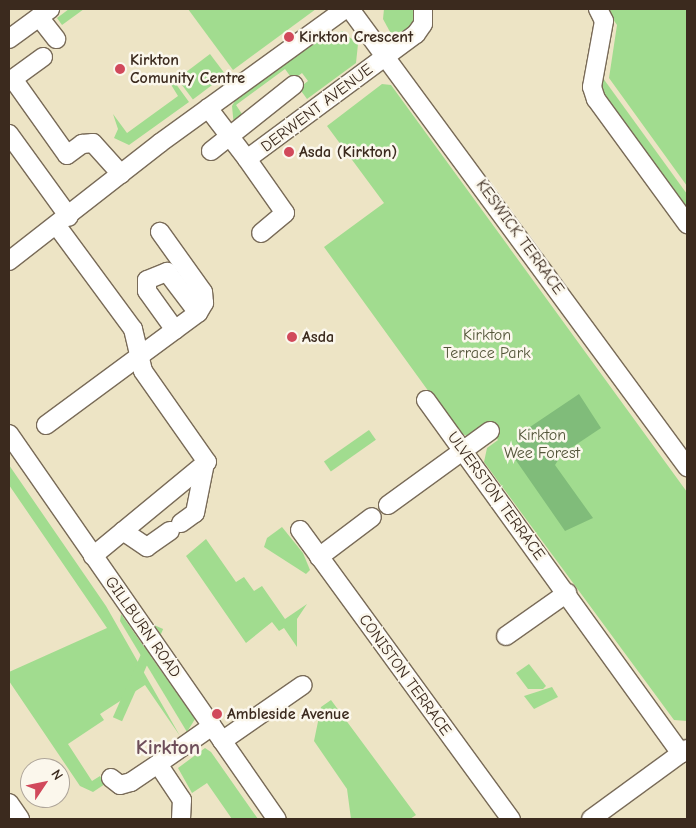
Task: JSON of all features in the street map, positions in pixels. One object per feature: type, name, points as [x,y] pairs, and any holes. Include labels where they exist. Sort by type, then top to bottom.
[{"type":"street","points":[[9,261],[208,108],[345,9]]},
{"type":"street","name":"KESWICK TERRACE","points":[[350,9],[687,467]]},
{"type":"street","name":"DERWENT AVENUE","points":[[208,108],[248,159],[416,34],[423,24],[423,9]]},
{"type":"street","points":[[598,9],[604,20],[592,87],[596,99],[687,224]]},
{"type":"street","points":[[9,39],[44,13],[56,39]]},
{"type":"street","points":[[43,56],[13,79],[67,155],[82,144],[93,143],[121,174]]},
{"type":"street","points":[[211,151],[231,139],[256,113],[294,85]]},
{"type":"street","points":[[9,134],[133,329],[143,371],[204,455],[204,468],[195,513],[147,547],[123,531]]},
{"type":"street","points":[[248,159],[285,213],[261,233]]},
{"type":"street","points":[[46,425],[198,313],[204,303],[203,292],[160,232]]},
{"type":"street","points":[[175,330],[147,291],[147,280],[168,272],[198,313]]},
{"type":"street","name":"ULVERSTON TERRACE","points":[[426,400],[684,752]]},
{"type":"street","points":[[388,505],[490,432]]},
{"type":"street","name":"GILLBURN ROAD","points":[[9,434],[277,819]]},
{"type":"street","points":[[93,556],[204,468]]},
{"type":"street","points":[[319,556],[372,517]]},
{"type":"street","name":"CONISTON TERRACE","points":[[300,530],[511,819]]},
{"type":"street","points":[[506,636],[567,593]]},
{"type":"street","points":[[222,741],[303,685]]},
{"type":"street","points":[[111,778],[120,785],[131,782],[212,726]]},
{"type":"street","points":[[601,816],[684,752]]},
{"type":"street","points":[[158,764],[182,800],[181,819]]},
{"type":"street","points":[[9,804],[20,819]]},
{"type":"green space","points":[[69,9],[84,9],[62,25],[57,18]]},
{"type":"green space","points":[[188,9],[316,9],[233,70]]},
{"type":"green space","points":[[384,9],[417,9],[416,22],[395,41],[383,19]]},
{"type":"green space","points":[[606,9],[687,9],[687,186],[609,78],[617,25]]},
{"type":"green space","points":[[342,31],[358,44],[356,63],[307,99],[299,88],[308,81],[302,73],[293,80],[285,69],[236,105],[244,117],[234,127],[232,106],[238,96],[322,36],[324,39]]},
{"type":"green space","points":[[210,54],[226,75],[193,99],[177,79]]},
{"type":"green space","points":[[600,74],[687,194],[687,213],[599,93]]},
{"type":"green space","points":[[173,80],[189,102],[129,145],[114,138],[118,129],[113,114],[127,133],[178,96],[170,83]]},
{"type":"green space","name":"Kirkton Terrace Park","points":[[382,84],[391,85],[687,492],[687,721],[674,720],[484,462],[487,448],[498,440],[488,426],[467,436],[458,432],[324,247],[384,203],[327,126]]},
{"type":"green space","name":"Kirkton Wee Forest","points":[[579,394],[601,428],[562,454],[555,465],[593,518],[565,531],[515,459],[521,447],[516,441],[518,435]]},
{"type":"green space","points":[[369,430],[376,440],[331,471],[324,462]]},
{"type":"green space","points":[[9,465],[106,606],[180,736],[145,685],[100,714],[104,720],[68,744],[92,781],[100,776],[105,784],[93,792],[80,786],[70,771],[70,758],[61,758],[9,681],[9,672],[107,628],[9,485]]},
{"type":"green space","points":[[282,527],[303,553],[310,570],[306,574],[264,547],[267,538]]},
{"type":"green space","points":[[206,539],[236,582],[244,577],[254,591],[262,586],[285,619],[307,604],[297,619],[297,647],[284,628],[279,631],[272,622],[246,643],[186,556]]},
{"type":"green space","points":[[121,614],[195,719],[187,732],[120,621]]},
{"type":"green space","points":[[154,625],[163,629],[122,721],[113,717]]},
{"type":"green space","points":[[529,664],[546,686],[543,689],[528,689],[516,673]]},
{"type":"green space","points":[[552,687],[558,697],[534,709],[524,696]]},
{"type":"green space","points":[[331,700],[416,815],[410,819],[351,819],[347,789],[314,741],[321,707]]},
{"type":"green space","points":[[205,748],[211,752],[258,819],[232,819],[207,783],[192,793],[178,768]]},
{"type":"place","name":"Kirkton Crescent","points":[[289,37]]},
{"type":"place","name":"Kirkton Comunity Centre","points":[[120,69]]},
{"type":"place","name":"Asda (Kirkton)","points":[[289,152]]},
{"type":"place","name":"Asda","points":[[292,337]]},
{"type":"place","name":"Ambleside Avenue","points":[[217,714]]},
{"type":"district","name":"Kirkton","points":[[168,747]]}]
